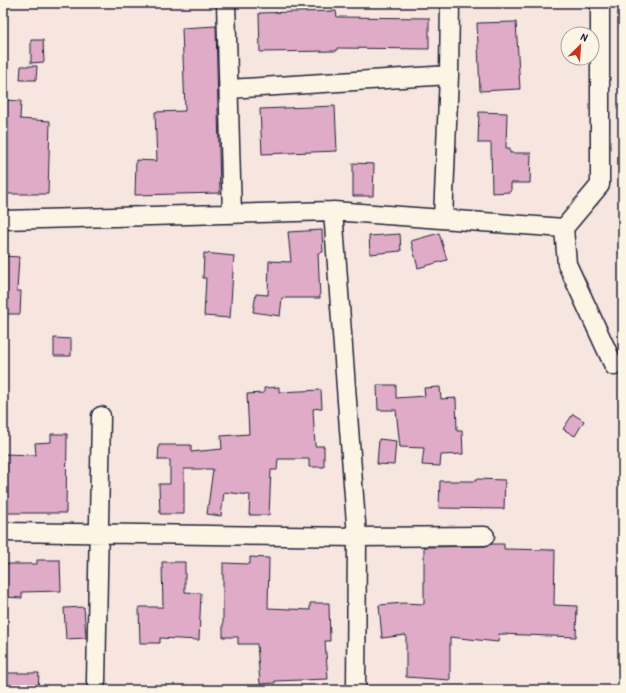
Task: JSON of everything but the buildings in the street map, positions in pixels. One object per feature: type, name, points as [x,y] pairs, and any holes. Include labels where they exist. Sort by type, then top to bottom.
[{"type":"street","points":[[226,3],[232,214]]},
{"type":"street","points":[[443,219],[449,75],[450,3]]},
{"type":"street","points":[[600,3],[600,185],[564,228],[567,264],[614,366]]},
{"type":"street","points":[[228,89],[449,75]]},
{"type":"street","points":[[3,220],[333,211],[564,228]]},
{"type":"street","points":[[333,211],[357,537],[356,690]]},
{"type":"street","points":[[96,682],[101,416]]},
{"type":"street","points":[[3,532],[357,537],[485,536]]}]
